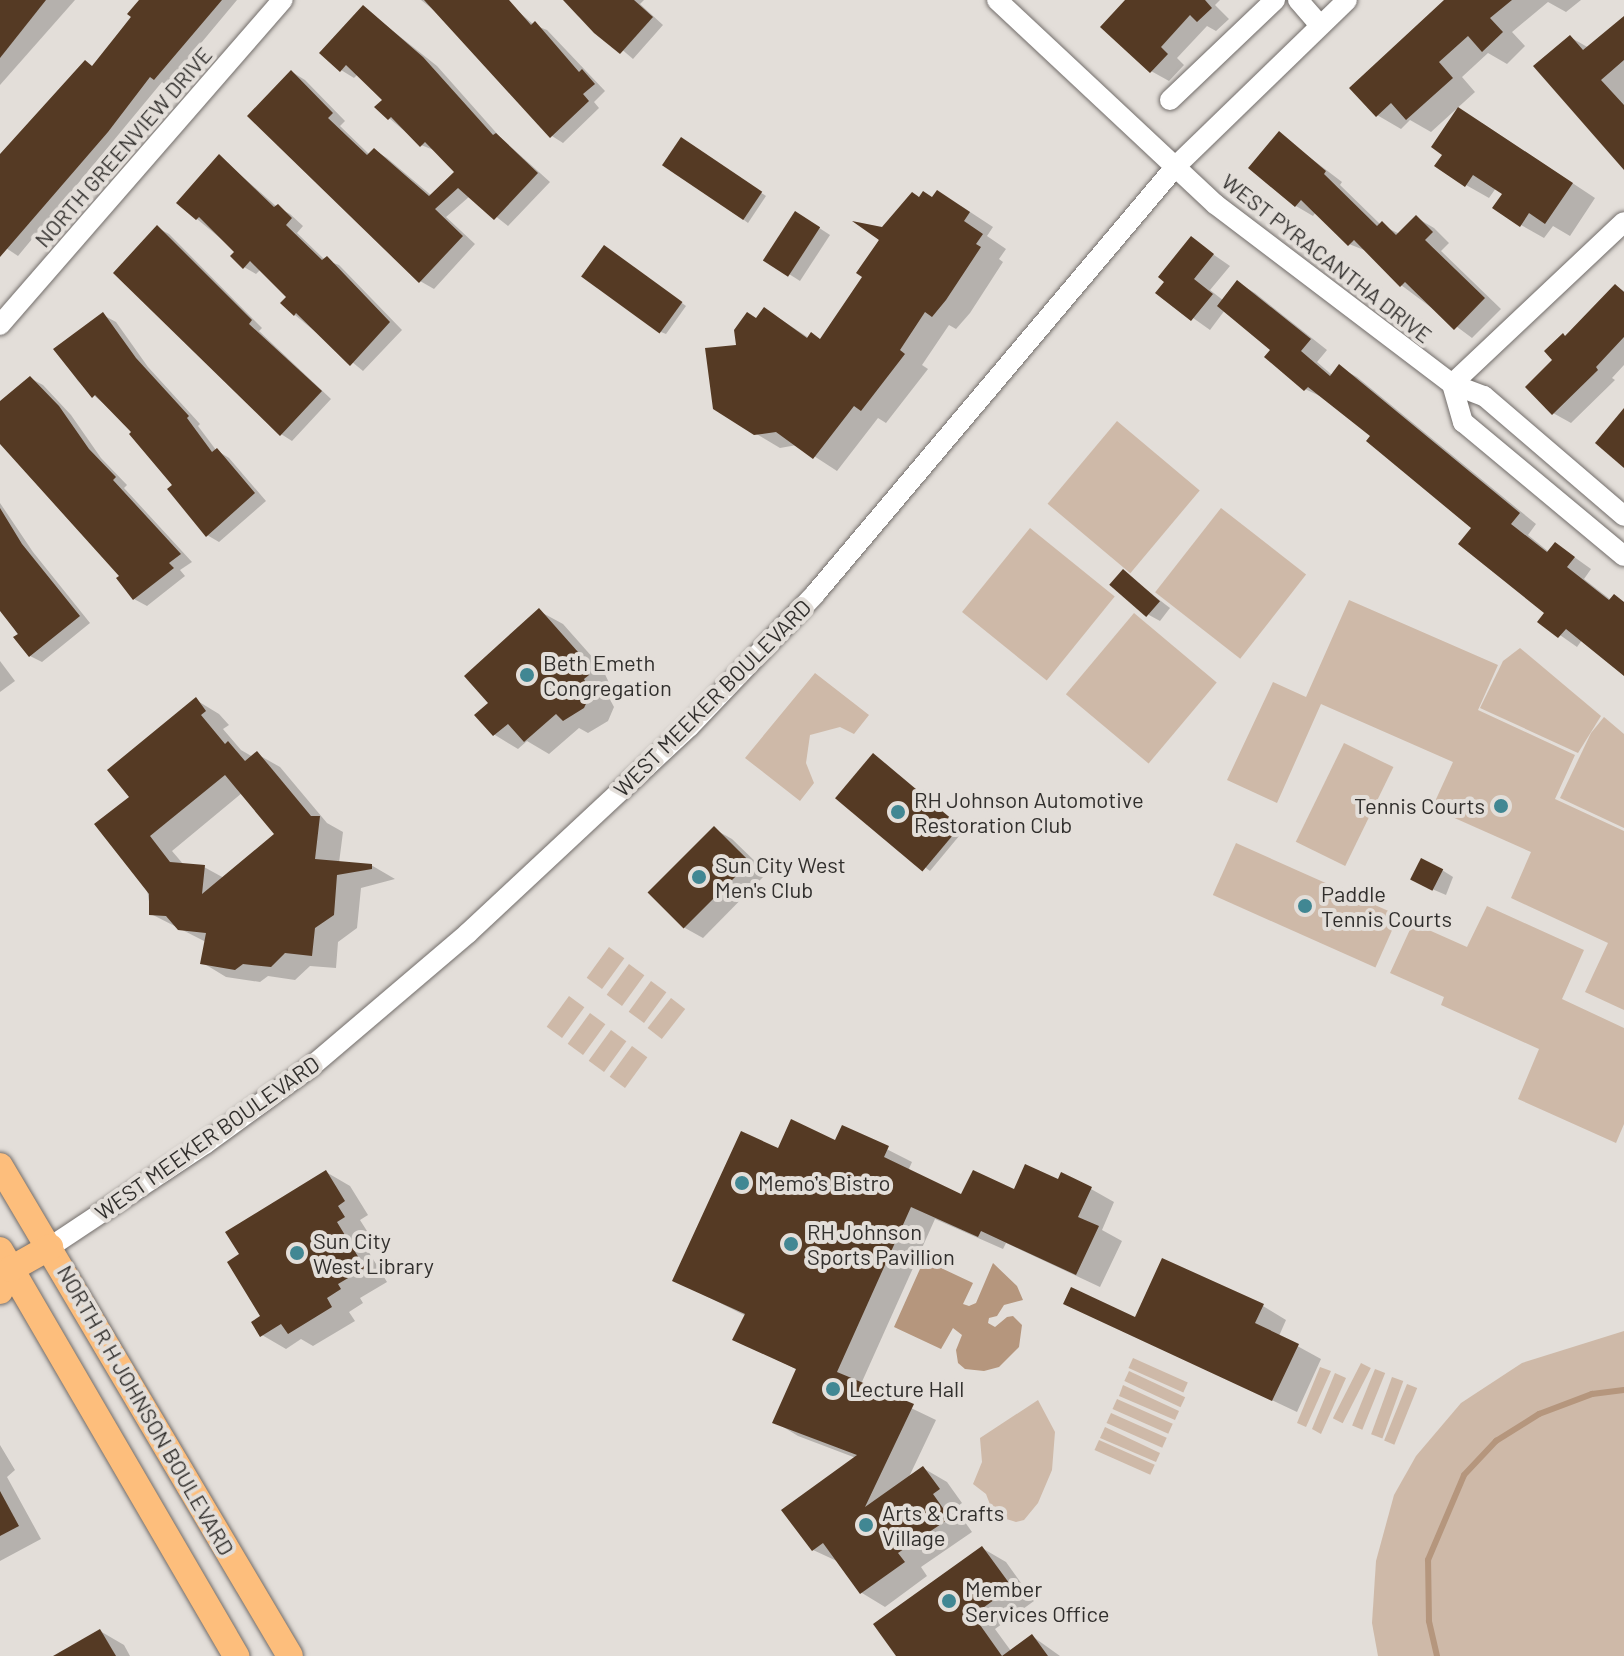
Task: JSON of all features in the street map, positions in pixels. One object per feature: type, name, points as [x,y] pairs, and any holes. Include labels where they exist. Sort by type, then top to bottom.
[{"type":"main road","name":"NORTH R H JOHNSON BOULEVARD","points":[[0,1166],[290,1656]]},
{"type":"main road","name":"WEST MEEKER BOULEVARD","points":[[3,1270],[50,1247]]},
{"type":"main road","name":"NORTH R H JOHNSON BOULEVARD","points":[[3,1270],[236,1656]]},
{"type":"street","name":"NORTH GREENVIEW DRIVE","points":[[0,325],[283,0]]},
{"type":"street","name":"WEST PYRACANTHA DRIVE","points":[[997,0],[1215,204],[1452,384],[1484,396],[1616,510],[1587,526]]},
{"type":"street","points":[[1170,100],[1275,0]]},
{"type":"street","points":[[1298,0],[1320,25]]},
{"type":"street","name":"WEST MEEKER BOULEVARD","points":[[50,1247],[205,1144],[312,1066],[468,933],[689,727],[825,582],[1176,166],[1347,0]]},
{"type":"street","points":[[1624,222],[1452,384],[1463,422],[1624,556]]},
{"type":"shaded area","points":[[1117,421],[1200,490],[1130,573],[1048,504]]},
{"type":"shaded area","points":[[1221,508],[1306,574],[1240,659],[1155,592]]},
{"type":"shaded area","points":[[1030,528],[1115,597],[1047,681],[962,612]]},
{"type":"shaded area","name":"Tennis Courts","points":[[1349,600],[1498,665],[1478,710],[1575,755],[1555,799],[1624,831],[1624,1010],[1585,992],[1608,943],[1511,898],[1531,852],[1432,808],[1453,762],[1321,704],[1277,803],[1227,780],[1273,682],[1306,697]]},
{"type":"shaded area","points":[[1134,613],[1217,682],[1149,764],[1066,694]]},
{"type":"shaded area","points":[[1520,648],[1601,716],[1578,753],[1480,708],[1503,661]]},
{"type":"shaded area","points":[[815,673],[869,715],[854,734],[840,727],[810,735],[806,763],[814,783],[800,801],[745,758]]},
{"type":"shaded area","points":[[1604,717],[1624,734],[1624,828],[1560,798],[1591,733]]},
{"type":"shaded area","points":[[1344,743],[1393,767],[1345,866],[1296,842]]},
{"type":"shaded area","name":"Paddle Tennis Courts","points":[[1236,843],[1399,915],[1375,967],[1213,895]]},
{"type":"shaded area","points":[[1487,906],[1584,950],[1562,999],[1624,1028],[1624,1124],[1616,1143],[1518,1099],[1539,1049],[1441,1005],[1444,997],[1390,973],[1413,923],[1467,947]]},
{"type":"shaded area","points":[[609,947],[624,958],[602,989],[587,978]]},
{"type":"shaded area","points":[[629,964],[644,975],[622,1006],[607,995]]},
{"type":"shaded area","points":[[651,981],[666,992],[644,1023],[629,1012]]},
{"type":"shaded area","points":[[569,996],[584,1007],[562,1038],[547,1027]]},
{"type":"shaded area","points":[[671,998],[685,1009],[662,1039],[648,1028]]},
{"type":"shaded area","points":[[590,1013],[605,1024],[583,1055],[568,1044]]},
{"type":"shaded area","points":[[611,1030],[626,1041],[604,1072],[589,1061]]},
{"type":"shaded area","points":[[632,1046],[647,1057],[625,1088],[610,1077]]},
{"type":"shaded area","points":[[924,1260],[973,1283],[963,1304],[969,1306],[976,1303],[993,1263],[1017,1286],[1023,1300],[1004,1305],[997,1316],[989,1318],[988,1323],[995,1327],[1013,1316],[1022,1325],[1019,1347],[999,1367],[984,1371],[965,1369],[958,1363],[956,1350],[962,1335],[953,1328],[941,1349],[894,1327]]},
{"type":"shaded area","points":[[1624,1331],[1624,1656],[1378,1656],[1372,1623],[1376,1561],[1394,1495],[1416,1456],[1461,1403],[1522,1363]]},
{"type":"shaded area","points":[[1133,1358],[1188,1382],[1183,1392],[1129,1368]]},
{"type":"shaded area","points":[[1361,1363],[1371,1368],[1343,1423],[1333,1418]]},
{"type":"shaded area","points":[[1320,1367],[1331,1371],[1306,1427],[1297,1423]]},
{"type":"shaded area","points":[[1375,1369],[1385,1373],[1362,1430],[1352,1426]]},
{"type":"shaded area","points":[[1129,1371],[1185,1397],[1181,1407],[1124,1381]]},
{"type":"shaded area","points":[[1335,1373],[1346,1378],[1321,1434],[1312,1429]]},
{"type":"shaded area","points":[[1392,1377],[1403,1381],[1382,1438],[1371,1434]]},
{"type":"shaded area","points":[[1407,1384],[1417,1388],[1394,1445],[1384,1441]]},
{"type":"shaded area","points":[[1123,1385],[1179,1411],[1175,1420],[1119,1396]]},
{"type":"shaded area","points":[[1117,1399],[1173,1424],[1168,1434],[1113,1409]]},
{"type":"shaded area","points":[[1038,1400],[1055,1432],[1052,1470],[1038,1503],[1024,1520],[1016,1522],[994,1515],[986,1494],[973,1484],[982,1462],[980,1438]]},
{"type":"shaded area","points":[[1111,1413],[1167,1438],[1162,1448],[1107,1423]]},
{"type":"shaded area","points":[[1105,1427],[1160,1453],[1156,1462],[1100,1438]]},
{"type":"shaded area","points":[[1099,1440],[1155,1465],[1150,1475],[1095,1450]]},
{"type":"building","points":[[0,0],[46,0],[0,58]]},
{"type":"building","points":[[139,0],[222,0],[154,80],[150,77],[108,132],[0,257],[0,154],[85,60],[92,66],[131,17],[127,14]]},
{"type":"building","points":[[424,0],[509,0],[531,25],[535,21],[579,72],[582,69],[595,84],[583,94],[589,101],[550,138]]},
{"type":"building","points":[[563,0],[634,0],[653,17],[620,54],[594,33]]},
{"type":"building","points":[[1125,0],[1205,0],[1212,8],[1197,22],[1190,15],[1161,47],[1168,54],[1150,73],[1100,27]]},
{"type":"building","points":[[1444,0],[1512,0],[1490,18],[1503,32],[1482,52],[1468,36],[1439,62],[1453,78],[1406,120],[1391,103],[1376,117],[1349,88]]},
{"type":"building","points":[[363,5],[423,57],[493,135],[496,133],[538,173],[494,220],[458,188],[435,209],[463,236],[419,283],[247,116],[291,70],[333,113],[328,118],[367,155],[374,148],[429,196],[454,172],[425,142],[420,147],[391,117],[388,120],[374,107],[382,100],[346,65],[340,72],[319,53]]},
{"type":"building","points":[[1624,16],[1624,60],[1601,80],[1624,105],[1624,170],[1533,66],[1570,35],[1583,50]]},
{"type":"building","points":[[1458,107],[1573,183],[1545,224],[1529,213],[1520,227],[1492,208],[1502,194],[1473,175],[1465,187],[1434,166],[1442,155],[1431,147]]},
{"type":"building","points":[[1279,131],[1326,171],[1324,174],[1377,226],[1382,221],[1396,235],[1416,215],[1433,232],[1425,240],[1485,298],[1454,330],[1405,282],[1400,287],[1354,240],[1348,246],[1301,200],[1295,207],[1248,168]]},
{"type":"building","points":[[681,137],[762,192],[743,220],[662,165]]},
{"type":"building","points":[[219,154],[274,207],[278,204],[292,218],[286,225],[322,260],[327,256],[390,322],[350,366],[296,313],[294,316],[280,303],[286,297],[250,261],[243,269],[230,256],[234,252],[199,217],[196,220],[176,203]]},
{"type":"building","points":[[937,190],[970,212],[964,221],[983,234],[976,244],[981,247],[932,317],[925,312],[900,350],[905,354],[861,411],[854,406],[813,459],[776,432],[754,435],[713,409],[705,348],[736,345],[734,330],[747,312],[756,318],[764,307],[807,338],[811,332],[820,339],[862,277],[856,273],[879,240],[852,221],[882,227],[912,192],[919,197],[923,191],[932,197]]},
{"type":"building","points":[[795,211],[820,227],[788,277],[763,260]]},
{"type":"building","points":[[157,225],[252,320],[249,324],[322,391],[280,436],[113,273]]},
{"type":"building","points":[[1191,236],[1214,254],[1194,279],[1213,294],[1191,321],[1155,293],[1164,282],[1158,277]]},
{"type":"building","points":[[604,245],[682,302],[660,334],[581,277]]},
{"type":"building","points":[[1237,280],[1311,339],[1301,351],[1330,376],[1339,364],[1520,513],[1511,524],[1547,552],[1555,542],[1575,557],[1567,567],[1609,600],[1614,594],[1624,602],[1624,676],[1566,629],[1558,638],[1537,622],[1544,613],[1458,544],[1471,528],[1366,441],[1370,436],[1308,387],[1304,391],[1264,357],[1270,350],[1217,306]]},
{"type":"building","points":[[1615,284],[1624,292],[1624,337],[1596,367],[1598,370],[1552,415],[1525,387],[1552,360],[1544,351],[1563,333],[1565,336]]},
{"type":"building","points":[[103,312],[136,358],[189,416],[187,418],[212,452],[217,448],[255,493],[206,537],[167,489],[172,485],[129,434],[131,432],[95,395],[92,398],[53,349]]},
{"type":"building","points":[[30,376],[59,406],[89,449],[116,477],[113,480],[181,554],[169,563],[174,568],[133,600],[116,578],[119,576],[0,444],[0,401]]},
{"type":"building","points":[[1624,408],[1624,468],[1595,443]]},
{"type":"building","points":[[0,508],[22,544],[80,616],[29,657],[13,637],[18,634],[0,611]]},
{"type":"building","points":[[1123,569],[1160,601],[1146,617],[1109,585]]},
{"type":"building","name":"Beth Emeth Congregation","points":[[539,608],[578,652],[589,675],[584,679],[591,693],[584,708],[563,721],[556,714],[524,742],[508,724],[493,736],[474,715],[488,703],[464,676]]},
{"type":"building","points":[[196,697],[206,711],[201,715],[225,744],[228,741],[245,761],[257,751],[311,816],[320,816],[315,859],[372,864],[372,869],[337,875],[334,915],[315,928],[312,956],[285,953],[271,967],[243,964],[235,970],[200,964],[206,933],[178,930],[166,916],[149,915],[149,894],[94,824],[129,797],[107,770]],"holes":[[[225,775],[274,834],[202,894],[205,865],[170,862],[150,836]]]},
{"type":"building","name":"RH Johnson Automotive Restoration Club","points":[[873,753],[960,826],[922,871],[835,798]]},
{"type":"building","name":"Sun City West Men's Club","points":[[714,826],[750,862],[684,929],[648,892]]},
{"type":"building","points":[[1421,858],[1443,869],[1432,891],[1410,879]]},
{"type":"building","points":[[791,1119],[835,1140],[842,1125],[889,1146],[884,1157],[961,1194],[973,1170],[1014,1189],[1025,1164],[1058,1179],[1061,1172],[1092,1187],[1078,1217],[1099,1226],[1076,1275],[981,1231],[978,1237],[911,1207],[837,1372],[914,1404],[865,1507],[923,1466],[940,1489],[933,1494],[950,1518],[898,1553],[905,1562],[860,1594],[823,1543],[812,1551],[781,1510],[857,1455],[772,1423],[796,1369],[732,1340],[745,1314],[672,1281],[741,1131],[778,1148]]},
{"type":"building","name":"Sun City West Library","points":[[326,1170],[345,1201],[338,1206],[345,1217],[337,1222],[365,1268],[338,1284],[341,1289],[327,1298],[332,1307],[288,1334],[281,1324],[260,1337],[251,1322],[260,1316],[227,1262],[239,1254],[225,1232]]},
{"type":"building","points":[[1162,1258],[1264,1304],[1255,1323],[1299,1344],[1272,1401],[1063,1304],[1071,1287],[1135,1317]]},
{"type":"building","points":[[0,1491],[19,1526],[0,1536]]},
{"type":"building","name":"Member Services Office","points":[[982,1546],[1012,1587],[973,1615],[1002,1656],[896,1656],[873,1624]]},
{"type":"building","points":[[100,1629],[116,1656],[53,1656]]},
{"type":"building","points":[[1032,1634],[1048,1656],[1002,1656]]},
{"type":"waterway","points":[[1437,1656],[1429,1621],[1428,1560],[1464,1475],[1496,1441],[1539,1414],[1592,1394],[1624,1390]]},
{"type":"place","name":"Beth Emeth Congregation","points":[[527,675]]},
{"type":"place","name":"Tennis Courts","points":[[1501,806]]},
{"type":"place","name":"RH Johnson Automotive Restoration Club","points":[[898,812]]},
{"type":"place","name":"Sun City West Men's Club","points":[[699,877]]},
{"type":"place","name":"Paddle Tennis Courts","points":[[1305,906]]},
{"type":"place","name":"Memo's Bistro","points":[[742,1183]]},
{"type":"place","name":"RH Johnson Sports Pavillion","points":[[791,1244]]},
{"type":"place","name":"Sun City West Library","points":[[297,1253]]},
{"type":"place","name":"Lecture Hall","points":[[833,1389]]},
{"type":"place","name":"Arts & Crafts Village","points":[[866,1525]]},
{"type":"place","name":"Member Services Office","points":[[949,1601]]}]
